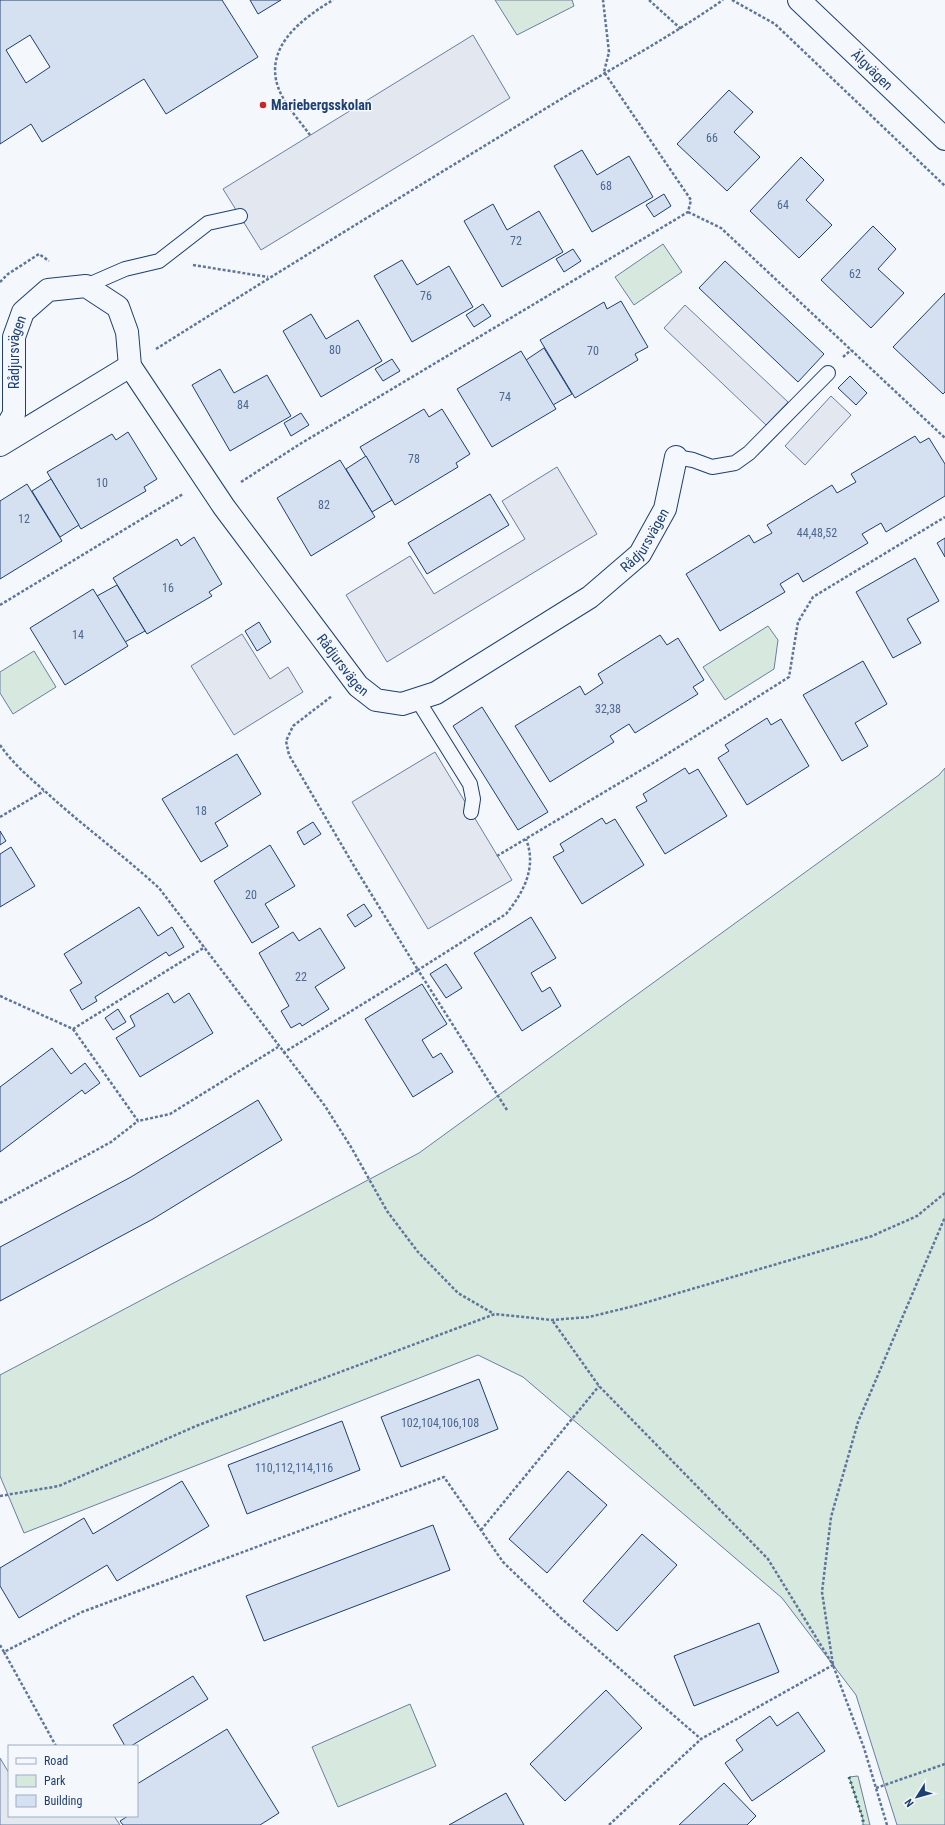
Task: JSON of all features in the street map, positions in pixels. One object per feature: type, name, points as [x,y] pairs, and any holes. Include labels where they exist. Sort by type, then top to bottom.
[{"type":"street","name":"Älgvägen","points":[[799,0],[945,139]]},
{"type":"street","name":"Rådjursvägen","points":[[0,438],[14,414],[14,337],[23,312],[48,290],[86,286],[118,307],[127,332],[130,366],[212,489],[353,680],[358,686],[376,700],[402,704],[436,693],[590,597],[640,554],[665,509],[676,457]]},
{"type":"street","points":[[0,445],[130,366]]},
{"type":"lane","points":[[86,286],[125,269],[159,262],[179,244],[208,223],[240,216]]},
{"type":"lane","points":[[676,457],[693,460],[712,467],[735,463],[750,453],[828,373]]},
{"type":"lane","points":[[417,699],[470,784],[473,799],[471,812]]},
{"type":"path","points":[[310,135],[293,113],[278,86],[275,58],[283,42],[308,15],[333,0]]},
{"type":"path","points":[[0,605],[212,489],[300,444],[688,212],[691,200],[604,72],[609,52],[603,0]]},
{"type":"path","points":[[649,0],[681,30]]},
{"type":"path","points":[[130,366],[269,277],[604,72],[681,30],[723,0]]},
{"type":"path","points":[[732,0],[775,24],[945,186]]},
{"type":"path","points":[[688,212],[721,228],[945,438]]},
{"type":"path","points":[[159,262],[217,268],[269,277]]},
{"type":"path","points":[[497,856],[653,762],[789,677],[798,622],[812,597],[945,517]]},
{"type":"path","points":[[353,680],[293,726],[286,741],[289,755],[350,860],[507,1110]]},
{"type":"path","points":[[0,745],[28,778],[85,828],[134,865],[159,888],[205,947],[278,1047],[325,1106],[352,1147],[387,1211],[418,1252],[458,1294],[495,1314],[552,1320],[589,1316],[634,1306],[872,1236],[917,1216],[945,1193]]},
{"type":"path","points":[[0,818],[44,791]]},
{"type":"path","points":[[283,1053],[506,914],[517,901],[526,883],[530,868],[531,851],[526,839]]},
{"type":"path","points":[[73,1030],[205,947]]},
{"type":"path","points":[[0,996],[73,1030],[138,1120]]},
{"type":"path","points":[[0,1203],[111,1142],[138,1120],[170,1114],[278,1047]]},
{"type":"path","points":[[833,1665],[822,1592],[831,1517],[858,1422],[945,1217]]},
{"type":"path","points":[[0,1496],[59,1486],[196,1426],[495,1314]]},
{"type":"path","points":[[552,1320],[599,1386],[768,1559],[833,1665],[864,1748],[887,1825]]},
{"type":"path","points":[[481,1530],[599,1386]]},
{"type":"path","points":[[4,1652],[82,1612],[444,1477],[503,1562],[561,1618],[701,1738]]},
{"type":"path","points":[[0,1645],[55,1745]]},
{"type":"path","points":[[609,1825],[701,1738],[833,1665]]},
{"type":"path","points":[[876,1788],[945,1764]]},
{"type":"green space","points":[[495,0],[572,0],[574,6],[517,35]]},
{"type":"green space","points":[[663,244],[682,272],[634,305],[615,277]]},
{"type":"green space","points":[[768,626],[778,640],[774,669],[725,700],[703,667]]},
{"type":"green space","points":[[34,651],[56,687],[13,714],[0,693],[0,672]]},
{"type":"green space","points":[[945,768],[945,1825],[897,1825],[856,1695],[782,1598],[523,1377],[478,1355],[24,1533],[0,1476],[0,1375],[419,1153],[939,775]]},
{"type":"green space","points":[[410,1704],[436,1766],[338,1807],[312,1747]]},
{"type":"green space","points":[[858,1776],[870,1825],[863,1825],[863,1819],[849,1777]]},
{"type":"shaded area","points":[[473,35],[510,98],[261,250],[223,189]]},
{"type":"shaded area","points":[[685,305],[788,402],[766,425],[664,328]]},
{"type":"shaded area","points":[[831,396],[851,415],[805,465],[785,446]]},
{"type":"shaded area","points":[[557,467],[597,534],[387,662],[346,595],[410,556],[434,594],[525,539],[502,501]]},
{"type":"shaded area","points":[[242,634],[270,679],[288,667],[303,692],[234,735],[191,666]]},
{"type":"shaded area","points":[[435,752],[512,880],[428,929],[352,802]]},
{"type":"shaded area","points":[[0,1758],[8,1771],[8,1817],[115,1817],[120,1825],[0,1825]]},
{"type":"building","points":[[0,0],[222,0],[258,57],[166,114],[144,79],[42,142],[31,124],[0,144]],"holes":[[[30,35],[50,67],[26,83],[6,50]]]},
{"type":"building","points":[[250,0],[281,0],[258,14]]},
{"type":"building","points":[[729,90],[753,112],[734,132],[760,157],[727,191],[677,144]]},
{"type":"building","points":[[582,150],[597,175],[629,156],[653,197],[592,232],[554,166]]},
{"type":"building","points":[[801,157],[824,180],[806,200],[832,225],[799,258],[750,211]]},
{"type":"building","points":[[664,194],[671,206],[654,217],[646,205]]},
{"type":"building","points":[[493,204],[507,230],[539,211],[563,252],[502,287],[464,221]]},
{"type":"building","points":[[873,226],[896,249],[878,269],[904,293],[871,328],[821,280]]},
{"type":"building","points":[[573,249],[581,261],[564,272],[556,259]]},
{"type":"building","points":[[402,260],[417,285],[449,266],[473,307],[412,342],[374,276]]},
{"type":"building","points":[[725,261],[824,354],[798,382],[699,288]]},
{"type":"building","points":[[945,293],[945,392],[943,394],[893,347]]},
{"type":"building","points":[[621,301],[648,347],[635,354],[638,360],[575,398],[540,340],[604,302],[607,309]]},
{"type":"building","points":[[483,304],[491,316],[474,327],[466,315]]},
{"type":"building","points":[[311,314],[326,339],[358,320],[382,361],[321,397],[283,331]]},
{"type":"building","points":[[544,348],[572,394],[553,405],[526,360]]},
{"type":"building","points":[[521,351],[556,409],[492,447],[457,389]]},
{"type":"building","points":[[392,359],[400,371],[383,381],[375,369]]},
{"type":"building","points":[[220,369],[234,393],[267,375],[291,416],[230,451],[192,385]]},
{"type":"building","points":[[850,376],[867,393],[856,405],[838,388]]},
{"type":"building","points":[[424,409],[429,417],[442,409],[470,454],[456,463],[458,467],[395,505],[360,447]]},
{"type":"building","points":[[301,413],[309,425],[291,436],[284,423]]},
{"type":"building","points":[[128,432],[157,479],[144,487],[146,491],[81,529],[47,472],[112,434],[116,440]]},
{"type":"building","points":[[915,436],[920,443],[929,438],[945,464],[945,496],[886,532],[881,523],[862,534],[868,543],[803,582],[798,573],[780,584],[785,592],[720,631],[686,574],[749,535],[754,543],[772,533],[767,525],[832,485],[837,493],[856,482],[851,474]]},
{"type":"building","points":[[366,456],[392,500],[372,512],[346,469]]},
{"type":"building","points":[[340,460],[375,517],[311,556],[277,498]]},
{"type":"building","points":[[51,479],[79,525],[60,537],[32,491]]},
{"type":"building","points":[[27,484],[62,541],[0,579],[0,501]]},
{"type":"building","points":[[490,494],[509,525],[427,574],[408,543]]},
{"type":"building","points":[[194,537],[222,584],[209,592],[212,596],[147,634],[113,578],[177,539],[181,546]]},
{"type":"building","points":[[945,538],[945,557],[937,543]]},
{"type":"building","points":[[915,558],[939,601],[907,619],[921,643],[893,658],[856,592]]},
{"type":"building","points":[[117,585],[145,631],[125,642],[97,596]]},
{"type":"building","points":[[93,589],[128,646],[65,685],[30,628]]},
{"type":"building","points":[[259,622],[271,642],[257,651],[245,631]]},
{"type":"building","points":[[660,635],[667,645],[678,638],[704,680],[693,687],[698,694],[635,733],[629,724],[610,736],[614,742],[550,782],[515,726],[580,686],[585,695],[603,683],[598,674]]},
{"type":"building","points":[[863,661],[887,704],[855,723],[868,746],[842,761],[803,695]]},
{"type":"building","points":[[482,707],[548,812],[518,830],[453,726]]},
{"type":"building","points":[[767,718],[771,725],[781,719],[809,766],[747,805],[718,758],[729,751],[725,745]]},
{"type":"building","points":[[237,754],[261,794],[215,823],[228,846],[201,862],[162,799]]},
{"type":"building","points":[[685,768],[689,774],[698,769],[727,816],[665,854],[636,807],[647,801],[643,794]]},
{"type":"building","points":[[602,818],[606,824],[615,819],[644,865],[582,904],[553,857],[564,851],[560,844]]},
{"type":"building","points":[[313,822],[321,834],[304,845],[297,832]]},
{"type":"building","points":[[0,831],[6,841],[0,845]]},
{"type":"building","points":[[270,845],[295,886],[265,904],[279,927],[252,943],[214,881]]},
{"type":"building","points":[[11,847],[35,886],[0,907],[0,854]]},
{"type":"building","points":[[364,904],[372,916],[355,927],[347,915]]},
{"type":"building","points":[[139,907],[158,936],[172,927],[184,947],[169,956],[166,952],[95,997],[97,1001],[82,1010],[70,990],[82,983],[64,954]]},
{"type":"building","points":[[531,917],[556,958],[531,973],[542,992],[550,987],[561,1006],[522,1031],[474,953]]},
{"type":"building","points":[[320,928],[345,968],[315,987],[329,1009],[302,1026],[300,1023],[291,1028],[281,1011],[289,1006],[259,953],[293,932],[299,941]]},
{"type":"building","points":[[446,964],[462,988],[446,998],[430,974]]},
{"type":"building","points":[[422,984],[447,1024],[422,1040],[433,1058],[441,1053],[453,1072],[413,1097],[365,1019]]},
{"type":"building","points":[[168,993],[174,1003],[189,993],[213,1033],[140,1077],[116,1038],[135,1026],[130,1016]]},
{"type":"building","points":[[118,1009],[126,1022],[113,1030],[105,1018]]},
{"type":"building","points":[[52,1048],[71,1074],[85,1063],[100,1083],[85,1094],[82,1090],[0,1152],[0,1087]]},
{"type":"building","points":[[258,1100],[282,1140],[153,1219],[0,1301],[0,1247],[131,1177]]},
{"type":"building","points":[[479,1379],[498,1429],[401,1467],[381,1417]]},
{"type":"building","points":[[342,1421],[360,1470],[247,1514],[228,1465]]},
{"type":"building","points":[[568,1471],[607,1505],[547,1573],[509,1539]]},
{"type":"building","points":[[182,1481],[209,1526],[117,1581],[107,1565],[19,1618],[0,1586],[0,1568],[84,1518],[93,1534]]},
{"type":"building","points":[[433,1525],[450,1570],[264,1641],[246,1596]]},
{"type":"building","points":[[642,1534],[677,1565],[617,1631],[583,1601]]},
{"type":"building","points":[[759,1623],[779,1672],[694,1706],[674,1656]]},
{"type":"building","points":[[193,1676],[208,1699],[133,1745],[124,1745],[113,1725]]},
{"type":"building","points":[[606,1690],[642,1728],[565,1801],[530,1764]]},
{"type":"building","points":[[798,1712],[825,1751],[752,1801],[725,1763],[743,1750],[736,1740],[770,1716],[777,1726]]},
{"type":"building","points":[[227,1729],[279,1813],[260,1825],[123,1825],[120,1821],[126,1817],[138,1817],[138,1783]]},
{"type":"building","points":[[724,1783],[756,1816],[747,1825],[679,1825]]},
{"type":"building","points":[[506,1793],[524,1825],[449,1825]]},
{"type":"hedge","points":[[849,1777],[863,1819],[863,1825]]},
{"type":"place","name":"Mariebergsskolan","points":[[263,105]]}]
